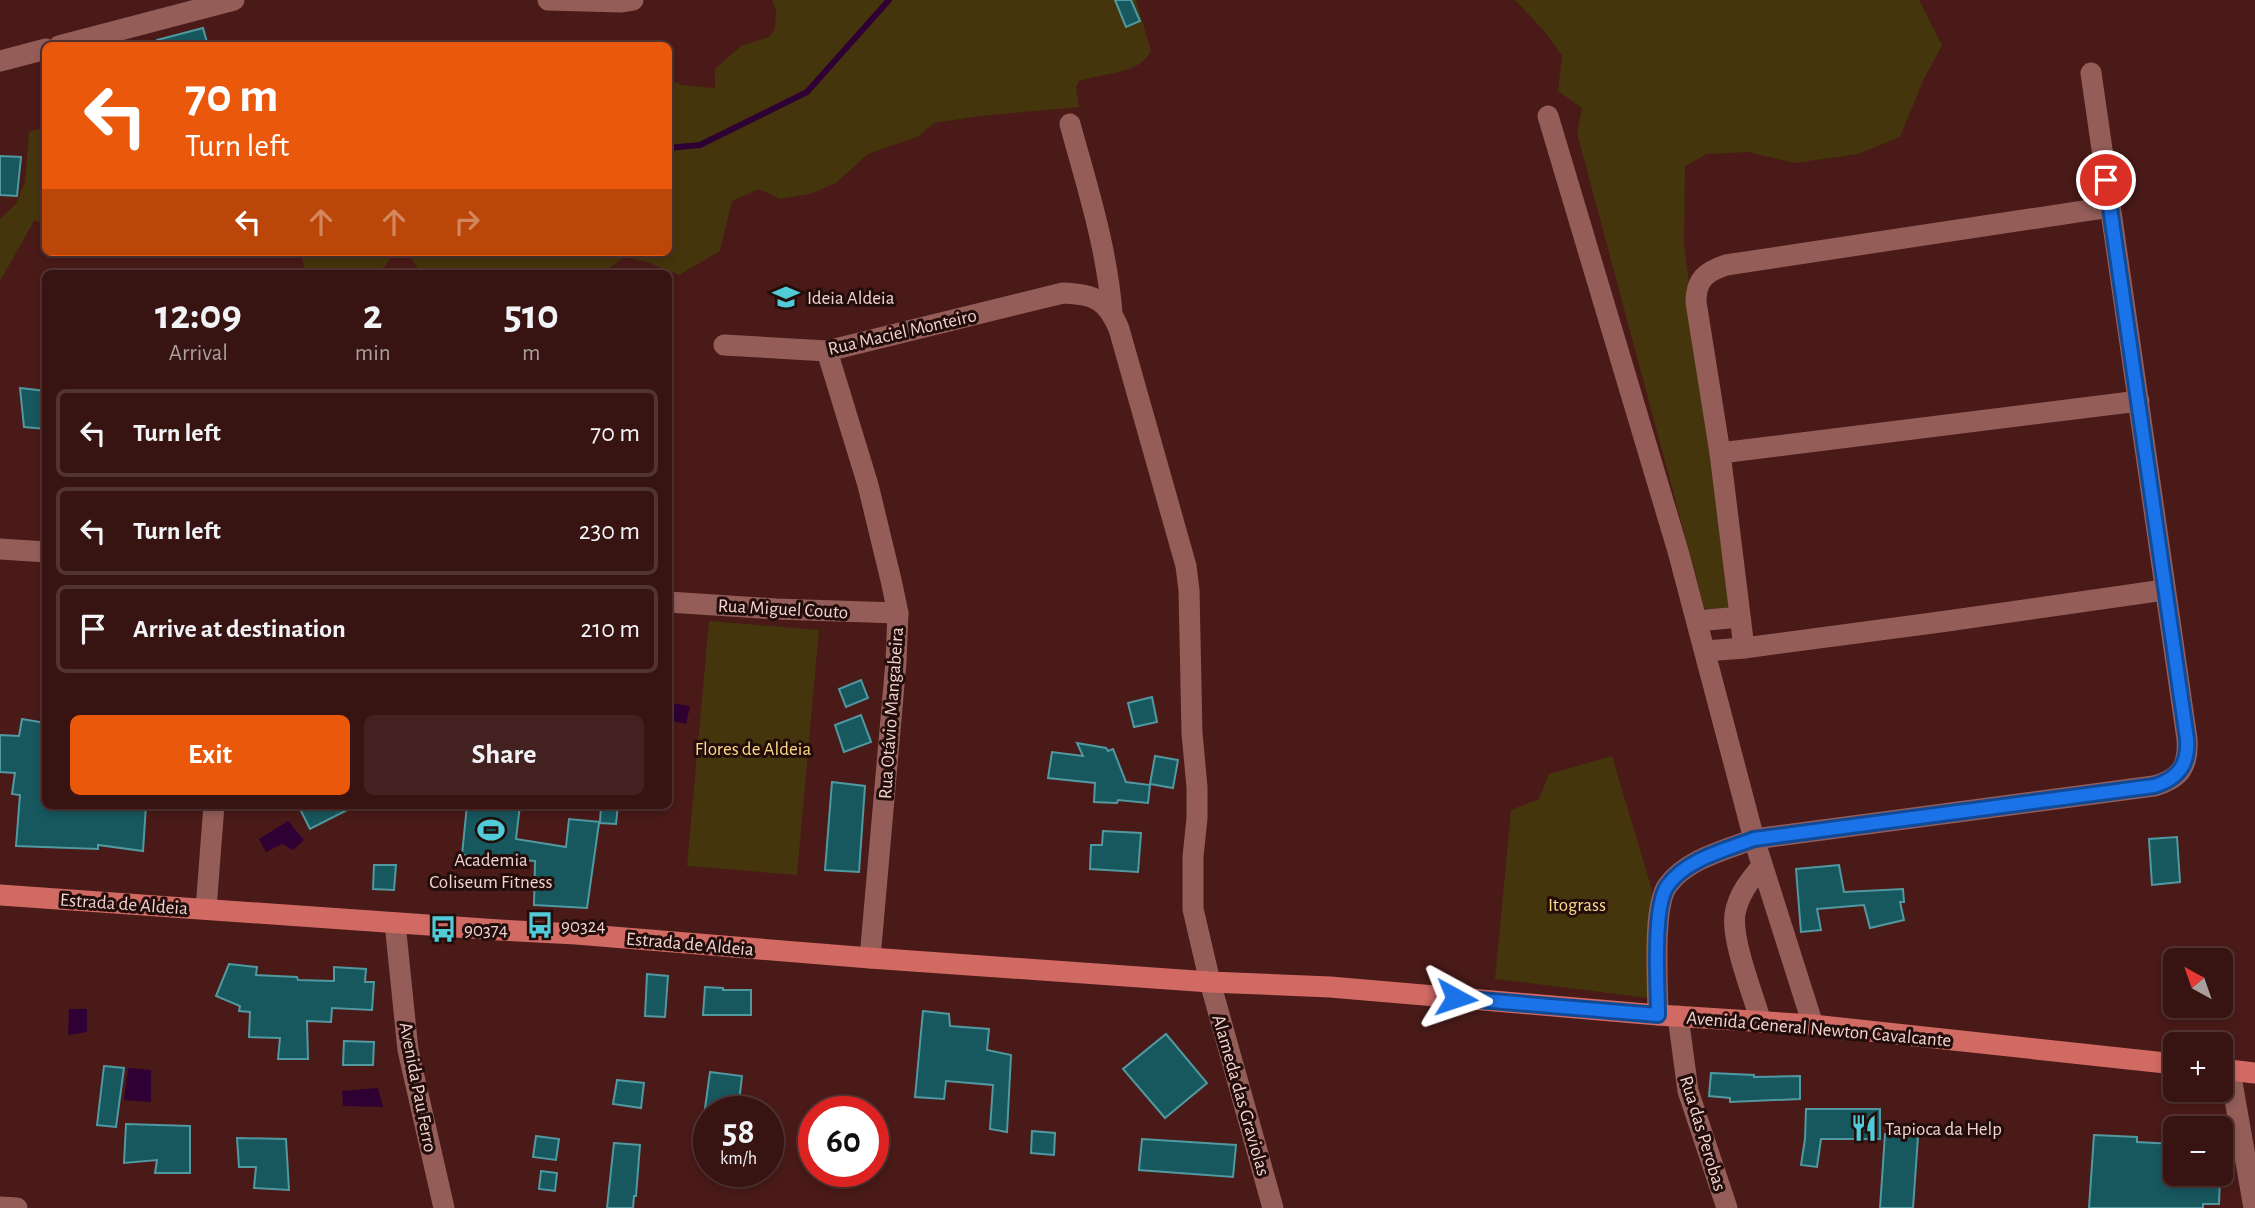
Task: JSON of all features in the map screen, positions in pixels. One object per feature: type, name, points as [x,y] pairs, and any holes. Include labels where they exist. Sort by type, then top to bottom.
[{"type":"main road","name":"Estrada de Aldeia","points":[[0,895],[576,934],[1210,982],[1296,985]]},
{"type":"main road","name":"Avenida General Newton Cavalcante","points":[[1296,985],[1668,1016],[1813,1025],[2163,1063]]},
{"type":"main road","points":[[2233,1071],[2255,1073]]},
{"type":"street","points":[[74,42],[234,0]]},
{"type":"street","points":[[548,0],[633,0]]},
{"type":"street","points":[[0,61],[42,50]]},
{"type":"street","points":[[1705,651],[1744,648],[2164,590],[2091,72]]},
{"type":"street","points":[[1548,116],[1678,551],[1754,839],[1813,1025]]},
{"type":"street","name":"Alameda das Graviolas","points":[[1070,124],[1103,247],[1110,280],[1112,313],[1119,329],[1181,543],[1189,590],[1192,733],[1198,818],[1193,857],[1193,909],[1210,982],[1273,1208]]},
{"type":"street","points":[[1744,648],[1720,453],[1696,302],[1696,289],[1701,278],[1726,265],[2110,207]]},
{"type":"street","name":"Rua Maciel Monteiro","points":[[724,345],[827,351],[1045,297],[1079,294],[1104,303],[1112,313]]},
{"type":"street","name":"Rua Otávio Mangabeira","points":[[827,351],[868,485],[898,613],[870,958]]},
{"type":"street","points":[[1720,453],[2139,401]]},
{"type":"street","points":[[0,549],[42,552]]},
{"type":"street","name":"Rua das Perobas","points":[[1727,1208],[1688,1091],[1668,1016],[1659,912],[1668,885],[1693,864],[1754,839],[2167,783],[2179,772],[2188,749],[2164,590]]},
{"type":"street","name":"Rua Miguel Couto","points":[[672,602],[898,613]]},
{"type":"street","points":[[1697,621],[1740,617]]},
{"type":"street","points":[[206,909],[214,809]]},
{"type":"street","points":[[1761,1022],[1735,930],[1735,914],[1748,883],[1762,866]]},
{"type":"street","name":"Avenida Pau Ferro","points":[[395,923],[408,1050],[444,1208]]},
{"type":"street","points":[[2232,1102],[2255,1208]]},
{"type":"street","points":[[0,1207],[17,1208]]},
{"type":"green space","points":[[772,0],[1136,0],[1151,51],[1138,65],[1129,69],[1079,81],[1076,87],[1079,107],[934,123],[919,136],[868,154],[836,183],[810,194],[780,199],[759,189],[732,201],[720,251],[679,275],[672,270],[625,257],[606,270],[419,270],[410,256],[672,256],[672,80],[682,85],[715,88],[715,69],[741,46],[769,37],[775,28],[776,9]]},
{"type":"green space","points":[[1515,0],[1919,0],[1942,45],[1923,81],[1900,137],[1858,154],[1795,163],[1748,152],[1707,154],[1685,166],[1684,244],[1731,603],[1725,609],[1710,611],[1704,607],[1577,133],[1582,108],[1558,91],[1562,56],[1546,33]]},
{"type":"green space","points":[[42,128],[42,222],[34,221],[0,281],[0,219],[16,204],[25,182],[29,132]]},
{"type":"green space","points":[[302,256],[396,256],[381,270],[304,270]]},
{"type":"green space","name":"Flores de Aldeia","points":[[709,621],[819,630],[797,875],[687,866]]},
{"type":"green space","name":"Itograss","points":[[1612,756],[1652,890],[1648,998],[1495,979],[1511,810],[1539,799],[1549,774]]},
{"type":"shaded area","points":[[672,703],[690,706],[686,724],[672,721]]},
{"type":"shaded area","points":[[288,821],[304,840],[293,850],[282,844],[266,852],[259,839]]},
{"type":"shaded area","points":[[69,1009],[87,1009],[87,1032],[68,1035]]},
{"type":"shaded area","points":[[128,1068],[151,1070],[151,1102],[124,1100]]},
{"type":"shaded area","points":[[378,1088],[383,1107],[343,1106],[342,1091]]},
{"type":"building","points":[[1115,0],[1131,0],[1140,21],[1126,27]]},
{"type":"building","points":[[203,28],[207,42],[157,42]]},
{"type":"building","points":[[0,156],[21,157],[17,196],[0,195]]},
{"type":"building","points":[[20,388],[42,391],[42,429],[24,427]]},
{"type":"building","points":[[861,680],[868,698],[846,707],[839,689]]},
{"type":"building","points":[[1152,697],[1157,722],[1134,727],[1128,703]]},
{"type":"building","points":[[861,715],[871,742],[844,752],[835,725]]},
{"type":"building","points":[[22,719],[42,722],[42,809],[146,809],[143,851],[98,845],[98,849],[16,846],[20,795],[12,794],[15,773],[0,772],[0,735],[19,736]]},
{"type":"building","points":[[1077,743],[1106,748],[1108,751],[1113,749],[1126,782],[1150,785],[1148,803],[1118,800],[1117,803],[1094,802],[1095,783],[1048,778],[1052,752],[1083,756]]},
{"type":"building","points":[[1155,756],[1178,760],[1173,788],[1150,784]]},
{"type":"building","points":[[832,782],[865,786],[859,872],[825,870]]},
{"type":"building","points":[[300,809],[349,809],[310,829]]},
{"type":"building","points":[[467,809],[520,809],[516,839],[566,847],[569,819],[600,822],[601,809],[618,809],[616,824],[599,823],[587,908],[534,905],[535,861],[462,855]]},
{"type":"building","points":[[1103,831],[1141,833],[1138,872],[1090,869],[1091,845],[1102,845]]},
{"type":"building","points":[[2177,837],[2180,882],[2152,885],[2149,839]]},
{"type":"building","points":[[374,865],[396,865],[394,890],[373,889]]},
{"type":"building","points":[[1839,865],[1844,892],[1903,889],[1904,902],[1900,902],[1904,920],[1870,928],[1864,905],[1817,909],[1821,930],[1801,932],[1796,869]]},
{"type":"building","points":[[229,964],[257,967],[256,975],[297,977],[298,980],[334,981],[334,967],[366,969],[365,982],[374,982],[372,1010],[332,1008],[331,1022],[307,1021],[308,1059],[278,1059],[280,1038],[249,1037],[250,1012],[239,1011],[240,1006],[216,996]]},
{"type":"building","points":[[647,974],[668,976],[665,1017],[645,1016]]},
{"type":"building","points":[[705,987],[751,990],[751,1015],[703,1015]]},
{"type":"building","points":[[923,1011],[949,1014],[950,1026],[989,1029],[987,1050],[1011,1055],[1007,1132],[990,1129],[993,1085],[946,1081],[944,1099],[915,1097]]},
{"type":"building","points":[[1166,1034],[1207,1083],[1165,1118],[1123,1069]]},
{"type":"building","points":[[344,1041],[374,1042],[373,1065],[343,1065]]},
{"type":"building","points":[[104,1066],[124,1068],[116,1127],[97,1125]]},
{"type":"building","points":[[710,1072],[742,1076],[740,1096],[707,1096]]},
{"type":"building","points":[[1711,1073],[1754,1077],[1800,1076],[1800,1099],[1730,1102],[1730,1098],[1709,1096]]},
{"type":"building","points":[[617,1080],[644,1083],[641,1108],[613,1104]]},
{"type":"building","points":[[1806,1109],[1880,1109],[1880,1139],[1821,1139],[1817,1167],[1801,1165]]},
{"type":"building","points":[[126,1124],[190,1126],[190,1173],[155,1173],[157,1160],[124,1163]]},
{"type":"building","points":[[1032,1131],[1055,1133],[1054,1155],[1031,1153]]},
{"type":"building","points":[[1885,1134],[1918,1137],[1913,1208],[1880,1208]]},
{"type":"building","points":[[2094,1135],[2137,1137],[2137,1142],[2163,1143],[2163,1186],[2220,1186],[2219,1204],[2203,1204],[2203,1208],[2089,1208]]},
{"type":"building","points":[[536,1136],[559,1139],[556,1160],[533,1157]]},
{"type":"building","points":[[237,1138],[286,1139],[289,1190],[254,1188],[256,1167],[239,1167]]},
{"type":"building","points":[[1142,1139],[1236,1145],[1233,1177],[1139,1170]]},
{"type":"building","points":[[614,1143],[640,1145],[633,1208],[607,1208]]},
{"type":"building","points":[[541,1171],[557,1173],[555,1191],[539,1189]]},
{"type":"waterway","points":[[672,148],[700,145],[807,92],[889,0]]},
{"type":"place","name":"Ideia Aldeia","points":[[786,297]]},
{"type":"place","name":"Academia Coliseum Fitness","points":[[491,830]]},
{"type":"place","name":"90324","points":[[540,925]]},
{"type":"place","name":"90374","points":[[443,929]]},
{"type":"place","name":"Tapioca da Help","points":[[1864,1128]]},
{"type":"route","points":[[1456,998],[1658,1015],[1659,912],[1662,895],[1668,885],[1693,864],[1754,839],[2154,786],[2174,779],[2187,757],[2187,739],[2106,180]]}]
